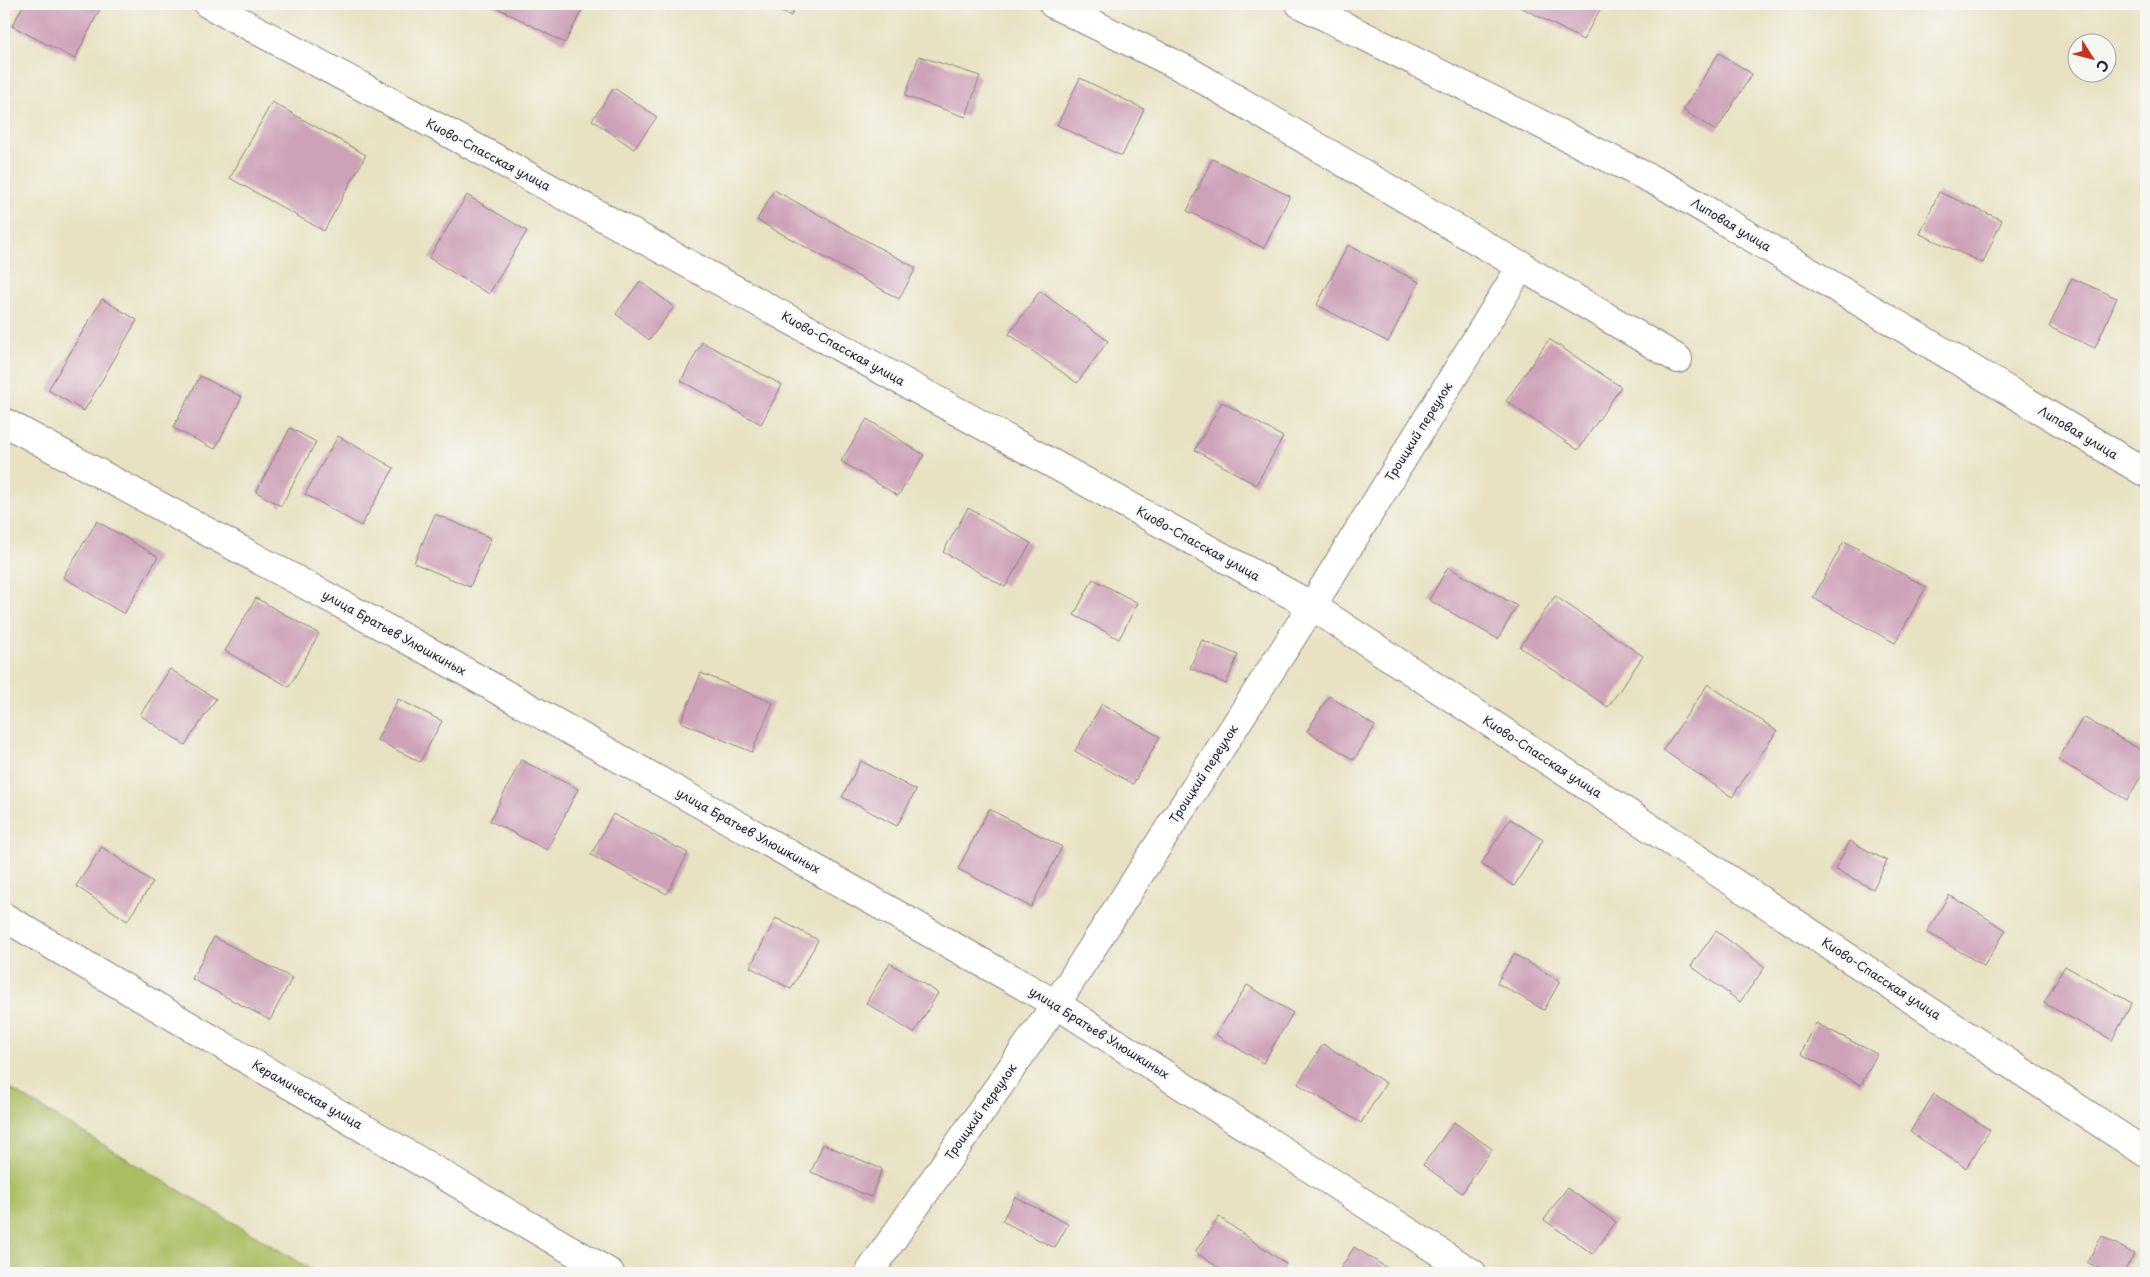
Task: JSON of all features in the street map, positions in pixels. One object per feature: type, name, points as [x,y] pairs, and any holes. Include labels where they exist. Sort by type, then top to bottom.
[{"type":"street","name":"Киово-Спасская улица","points":[[208,4],[505,164],[1312,606],[2146,1153]]},
{"type":"street","points":[[1053,4],[1187,70],[1522,265],[1678,359]]},
{"type":"street","name":"Липовая улица","points":[[1300,4],[1669,188],[2146,473]]},
{"type":"street","name":"Троицкий переулок","points":[[869,1273],[1056,1004],[1312,606],[1522,265]]},
{"type":"street","name":"улица Братьев Улюшкиных","points":[[4,422],[441,658],[1056,1004],[1472,1273]]},
{"type":"street","name":"Керамическая улица","points":[[4,917],[610,1273]]},
{"type":"green space","points":[[4,1085],[317,1273],[4,1273]]},
{"type":"building","points":[[24,4],[90,4],[100,9],[75,59],[12,26]]},
{"type":"building","points":[[490,4],[585,4],[565,43]]},
{"type":"building","points":[[762,4],[796,4],[791,16]]},
{"type":"building","points":[[1515,4],[1603,4],[1583,40]]},
{"type":"building","points":[[1719,53],[1752,74],[1716,131],[1683,110]]},
{"type":"building","points":[[919,56],[980,76],[966,117],[905,96]]},
{"type":"building","points":[[1080,78],[1144,109],[1122,156],[1057,125]]},
{"type":"building","points":[[614,88],[657,117],[634,149],[592,120]]},
{"type":"building","points":[[272,102],[366,155],[324,231],[230,178]]},
{"type":"building","points":[[1212,159],[1290,196],[1264,248],[1187,211]]},
{"type":"building","points":[[774,190],[916,268],[899,299],[757,220]]},
{"type":"building","points":[[1939,192],[2002,220],[1983,263],[1920,234]]},
{"type":"building","points":[[467,195],[527,231],[489,294],[429,258]]},
{"type":"building","points":[[1348,245],[1419,282],[1388,342],[1317,305]]},
{"type":"building","points":[[2072,278],[2117,298],[2095,348],[2049,327]]},
{"type":"building","points":[[640,281],[674,307],[649,340],[616,314]]},
{"type":"building","points":[[1040,291],[1108,341],[1077,383],[1009,334]]},
{"type":"building","points":[[102,299],[137,320],[84,411],[48,390]]},
{"type":"building","points":[[1549,339],[1621,387],[1578,450],[1506,401]]},
{"type":"building","points":[[702,342],[782,385],[761,424],[681,381]]},
{"type":"building","points":[[200,376],[242,397],[215,449],[173,428]]},
{"type":"building","points":[[1222,402],[1283,437],[1256,485],[1195,450]]},
{"type":"building","points":[[867,419],[924,455],[898,496],[841,461]]},
{"type":"building","points":[[290,428],[316,442],[281,506],[256,492]]},
{"type":"building","points":[[338,436],[394,468],[361,526],[305,494]]},
{"type":"building","points":[[968,508],[1031,543],[1005,587],[943,552]]},
{"type":"building","points":[[435,514],[491,538],[470,587],[414,563]]},
{"type":"building","points":[[97,521],[158,557],[124,614],[63,577]]},
{"type":"building","points":[[1844,541],[1926,587],[1895,643],[1813,598]]},
{"type":"building","points":[[1448,567],[1517,606],[1498,639],[1429,600]]},
{"type":"building","points":[[1093,579],[1138,603],[1119,639],[1074,615]]},
{"type":"building","points":[[1555,596],[1643,656],[1608,707],[1520,647]]},
{"type":"building","points":[[256,598],[319,634],[289,687],[225,651]]},
{"type":"building","points":[[1202,640],[1238,655],[1226,684],[1190,668]]},
{"type":"building","points":[[170,669],[216,699],[185,745],[140,715]]},
{"type":"building","points":[[701,673],[773,703],[752,752],[681,722]]},
{"type":"building","points":[[1708,684],[1777,731],[1732,797],[1663,750]]},
{"type":"building","points":[[1329,696],[1375,726],[1354,760],[1307,731]]},
{"type":"building","points":[[398,699],[442,721],[420,762],[377,740]]},
{"type":"building","points":[[1102,704],[1160,737],[1133,784],[1075,751]]},
{"type":"building","points":[[2083,717],[2146,753],[2146,768],[2127,800],[2058,760]]},
{"type":"building","points":[[521,760],[578,789],[547,850],[490,821]]},
{"type":"building","points":[[861,761],[916,790],[897,826],[842,797]]},
{"type":"building","points":[[989,809],[1062,847],[1031,907],[958,869]]},
{"type":"building","points":[[613,814],[688,853],[667,894],[591,855]]},
{"type":"building","points":[[1510,819],[1543,840],[1514,886],[1481,864]]},
{"type":"building","points":[[1850,841],[1887,861],[1873,889],[1835,869]]},
{"type":"building","points":[[102,847],[153,882],[127,921],[76,886]]},
{"type":"building","points":[[1949,895],[2006,930],[1984,966],[1927,932]]},
{"type":"building","points":[[776,918],[818,940],[791,989],[750,967]]},
{"type":"building","points":[[1716,931],[1765,967],[1740,1002],[1691,966]]},
{"type":"building","points":[[214,937],[292,978],[270,1020],[192,979]]},
{"type":"building","points":[[1514,954],[1560,981],[1544,1010],[1497,983]]},
{"type":"building","points":[[890,963],[938,993],[914,1033],[866,1003]]},
{"type":"building","points":[[2065,966],[2132,1003],[2112,1040],[2044,1003]]},
{"type":"building","points":[[1247,985],[1293,1013],[1263,1063],[1216,1035]]},
{"type":"building","points":[[1816,1023],[1877,1054],[1861,1085],[1801,1054]]},
{"type":"building","points":[[1323,1044],[1386,1083],[1361,1123],[1298,1084]]},
{"type":"building","points":[[1934,1094],[1990,1130],[1966,1168],[1910,1132]]},
{"type":"building","points":[[1454,1122],[1492,1149],[1462,1193],[1423,1165]]},
{"type":"building","points":[[823,1144],[882,1169],[871,1197],[811,1172]]},
{"type":"building","points":[[1567,1188],[1616,1222],[1593,1254],[1544,1220]]},
{"type":"building","points":[[1015,1197],[1068,1224],[1055,1248],[1002,1221]]},
{"type":"building","points":[[1219,1217],[1286,1264],[1279,1273],[1226,1273],[1195,1252]]},
{"type":"building","points":[[2102,1236],[2134,1254],[2123,1273],[2107,1273],[2087,1262]]},
{"type":"building","points":[[1354,1247],[1395,1273],[1338,1273]]}]
